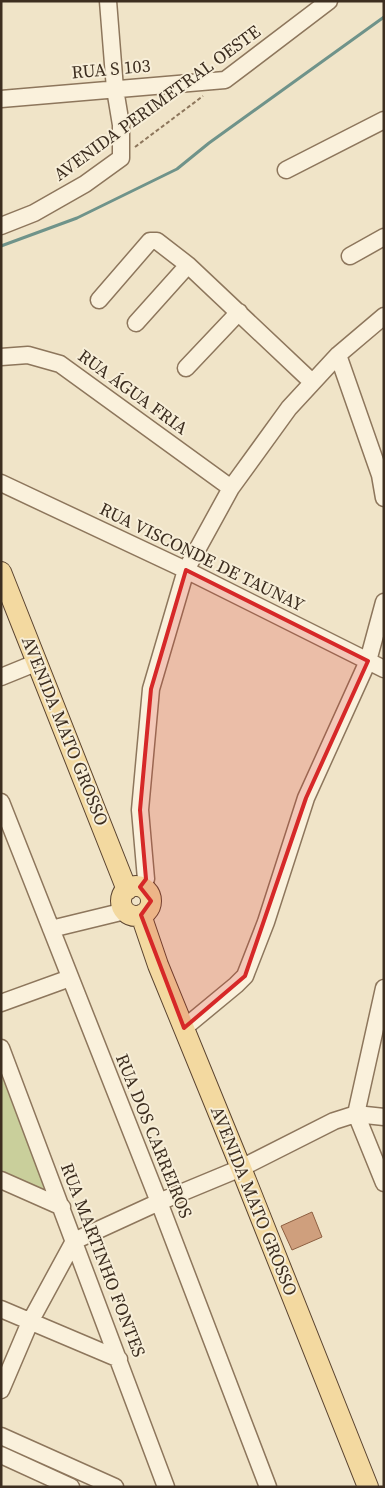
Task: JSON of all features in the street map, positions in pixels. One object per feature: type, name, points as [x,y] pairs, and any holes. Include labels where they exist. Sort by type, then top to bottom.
[{"type":"main road","name":"AVENIDA MATO GROSSO","points":[[1,572],[134,888],[148,892],[151,901],[148,910],[133,913],[158,965],[184,1028],[368,1487]]},
{"type":"street","points":[[108,1],[115,89],[121,125],[121,158]]},
{"type":"street","name":"AVENIDA PERIMETRAL OESTE","points":[[225,80],[329,1]]},
{"type":"street","name":"RUA S 103","points":[[1,99],[225,80]]},
{"type":"street","points":[[286,170],[384,120]]},
{"type":"street","name":"AVENIDA PERIMETRAL OESTE","points":[[1,226],[34,213],[85,184],[121,158]]},
{"type":"street","points":[[350,256],[384,237]]},
{"type":"street","points":[[99,300],[150,241],[156,241],[188,265],[312,382]]},
{"type":"street","points":[[136,323],[188,265]]},
{"type":"street","points":[[186,368],[239,312]]},
{"type":"street","points":[[134,888],[146,879],[140,810],[151,689],[186,570],[231,488],[289,408],[338,355],[384,316]]},
{"type":"street","name":"RUA ÁGUA FRIA","points":[[1,357],[28,355],[60,364],[231,488]]},
{"type":"street","points":[[338,355],[380,475],[384,498]]},
{"type":"street","name":"RUA VISCONDE DE TAUNAY","points":[[1,483],[186,570],[384,668]]},
{"type":"street","points":[[184,1028],[245,976],[266,922],[306,798],[368,661],[384,602]]},
{"type":"street","points":[[1,677],[38,662]]},
{"type":"street","name":"RUA DOS CARREIROS","points":[[1,802],[159,1202],[268,1487]]},
{"type":"street","points":[[51,929],[133,913]]},
{"type":"street","points":[[1,1003],[70,978]]},
{"type":"street","points":[[384,988],[356,1114],[384,1183]]},
{"type":"street","name":"RUA MARTINHO FONTES","points":[[2,1053],[62,1207],[166,1487]]},
{"type":"street","points":[[1,1390],[30,1322],[74,1241],[159,1202],[241,1168],[334,1121],[356,1114],[384,1117]]},
{"type":"street","points":[[1,1180],[62,1207]]},
{"type":"street","points":[[1,1309],[119,1359]]},
{"type":"street","points":[[1,1436],[115,1487]]},
{"type":"street","points":[[1,1455],[71,1487]]},
{"type":"path","name":"AVENIDA PERIMETRAL OESTE","points":[[121,158],[225,80]]},
{"type":"highlighted area","points":[[186,570],[368,661],[306,798],[245,976],[184,1028],[141,915],[151,901],[140,887],[146,879],[140,810],[151,689]]},
{"type":"green space","points":[[1,1074],[42,1182],[45,1193],[1,1178]]},
{"type":"building","points":[[312,1212],[322,1237],[292,1250],[281,1226]]},
{"type":"waterway","points":[[1,246],[77,218],[177,169],[209,143],[384,17]]}]
